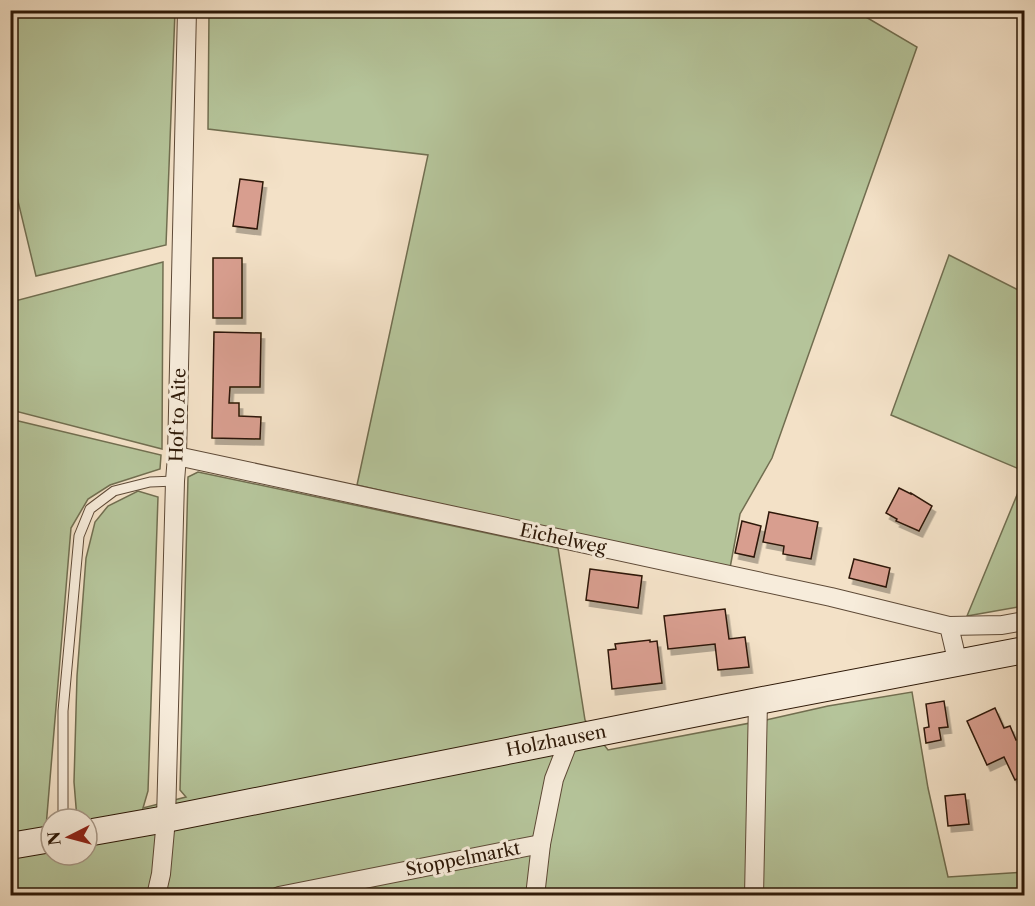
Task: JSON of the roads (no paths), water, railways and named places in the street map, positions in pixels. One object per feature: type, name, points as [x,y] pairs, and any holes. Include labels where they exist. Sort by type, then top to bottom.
[{"type":"street","name":"Hof to Aite","points":[[166,819],[187,10]]},
{"type":"street","name":"Eichelweg","points":[[177,456],[831,597],[949,626],[1002,625],[1024,621]]},
{"type":"street","points":[[949,626],[958,664]]},
{"type":"street","name":"Holzhausen","points":[[99,831],[1024,650]]},
{"type":"street","points":[[754,896],[758,701]]},
{"type":"street","name":"Stoppelmarkt","points":[[535,896],[541,844],[554,779],[570,738]]},
{"type":"street","points":[[156,896],[161,874],[166,819]]},
{"type":"street","points":[[10,846],[39,841]]},
{"type":"street","name":"Stoppelmarkt","points":[[279,896],[541,844]]},
{"type":"lane","points":[[63,807],[63,711],[79,536],[90,509],[114,491],[150,482],[174,481]]}]
